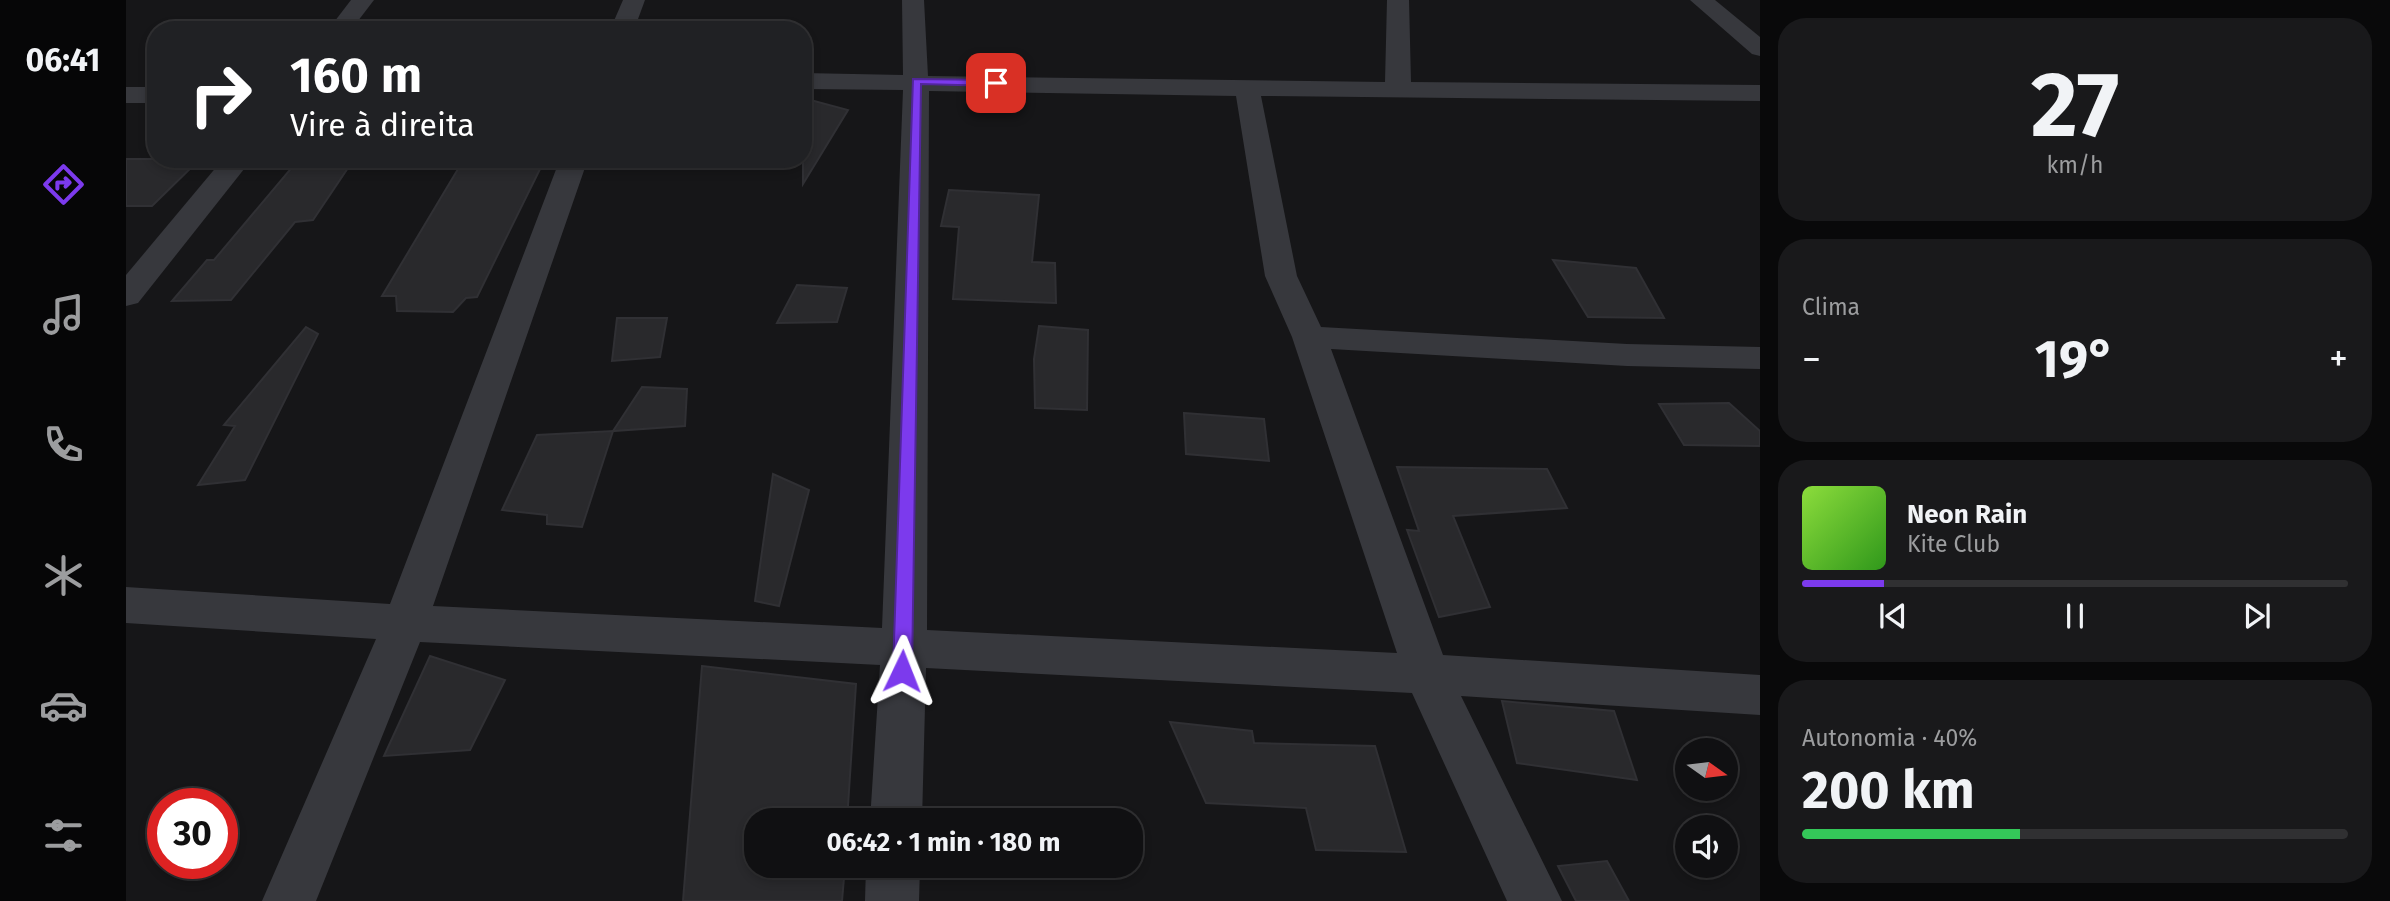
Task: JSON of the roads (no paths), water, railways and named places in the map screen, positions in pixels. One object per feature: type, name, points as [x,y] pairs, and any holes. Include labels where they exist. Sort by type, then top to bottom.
[{"type":"street","points":[[346,21],[363,0]]},
{"type":"street","points":[[626,21],[634,0]]},
{"type":"street","points":[[896,808],[904,646],[916,81],[913,0]]},
{"type":"street","points":[[1398,0],[1398,90]]},
{"type":"street","points":[[1701,0],[1760,49]]},
{"type":"street","points":[[812,81],[1760,93]]},
{"type":"street","points":[[1247,88],[1281,276],[1309,337],[1427,674],[1535,901]]},
{"type":"street","points":[[126,95],[147,96]]},
{"type":"street","points":[[126,296],[231,168]]},
{"type":"street","points":[[289,901],[405,623],[572,168]]},
{"type":"street","points":[[1309,337],[1627,355],[1760,358]]},
{"type":"street","points":[[126,605],[405,623],[1427,674],[1760,695]]},
{"type":"street","points":[[892,901],[893,878]]}]
